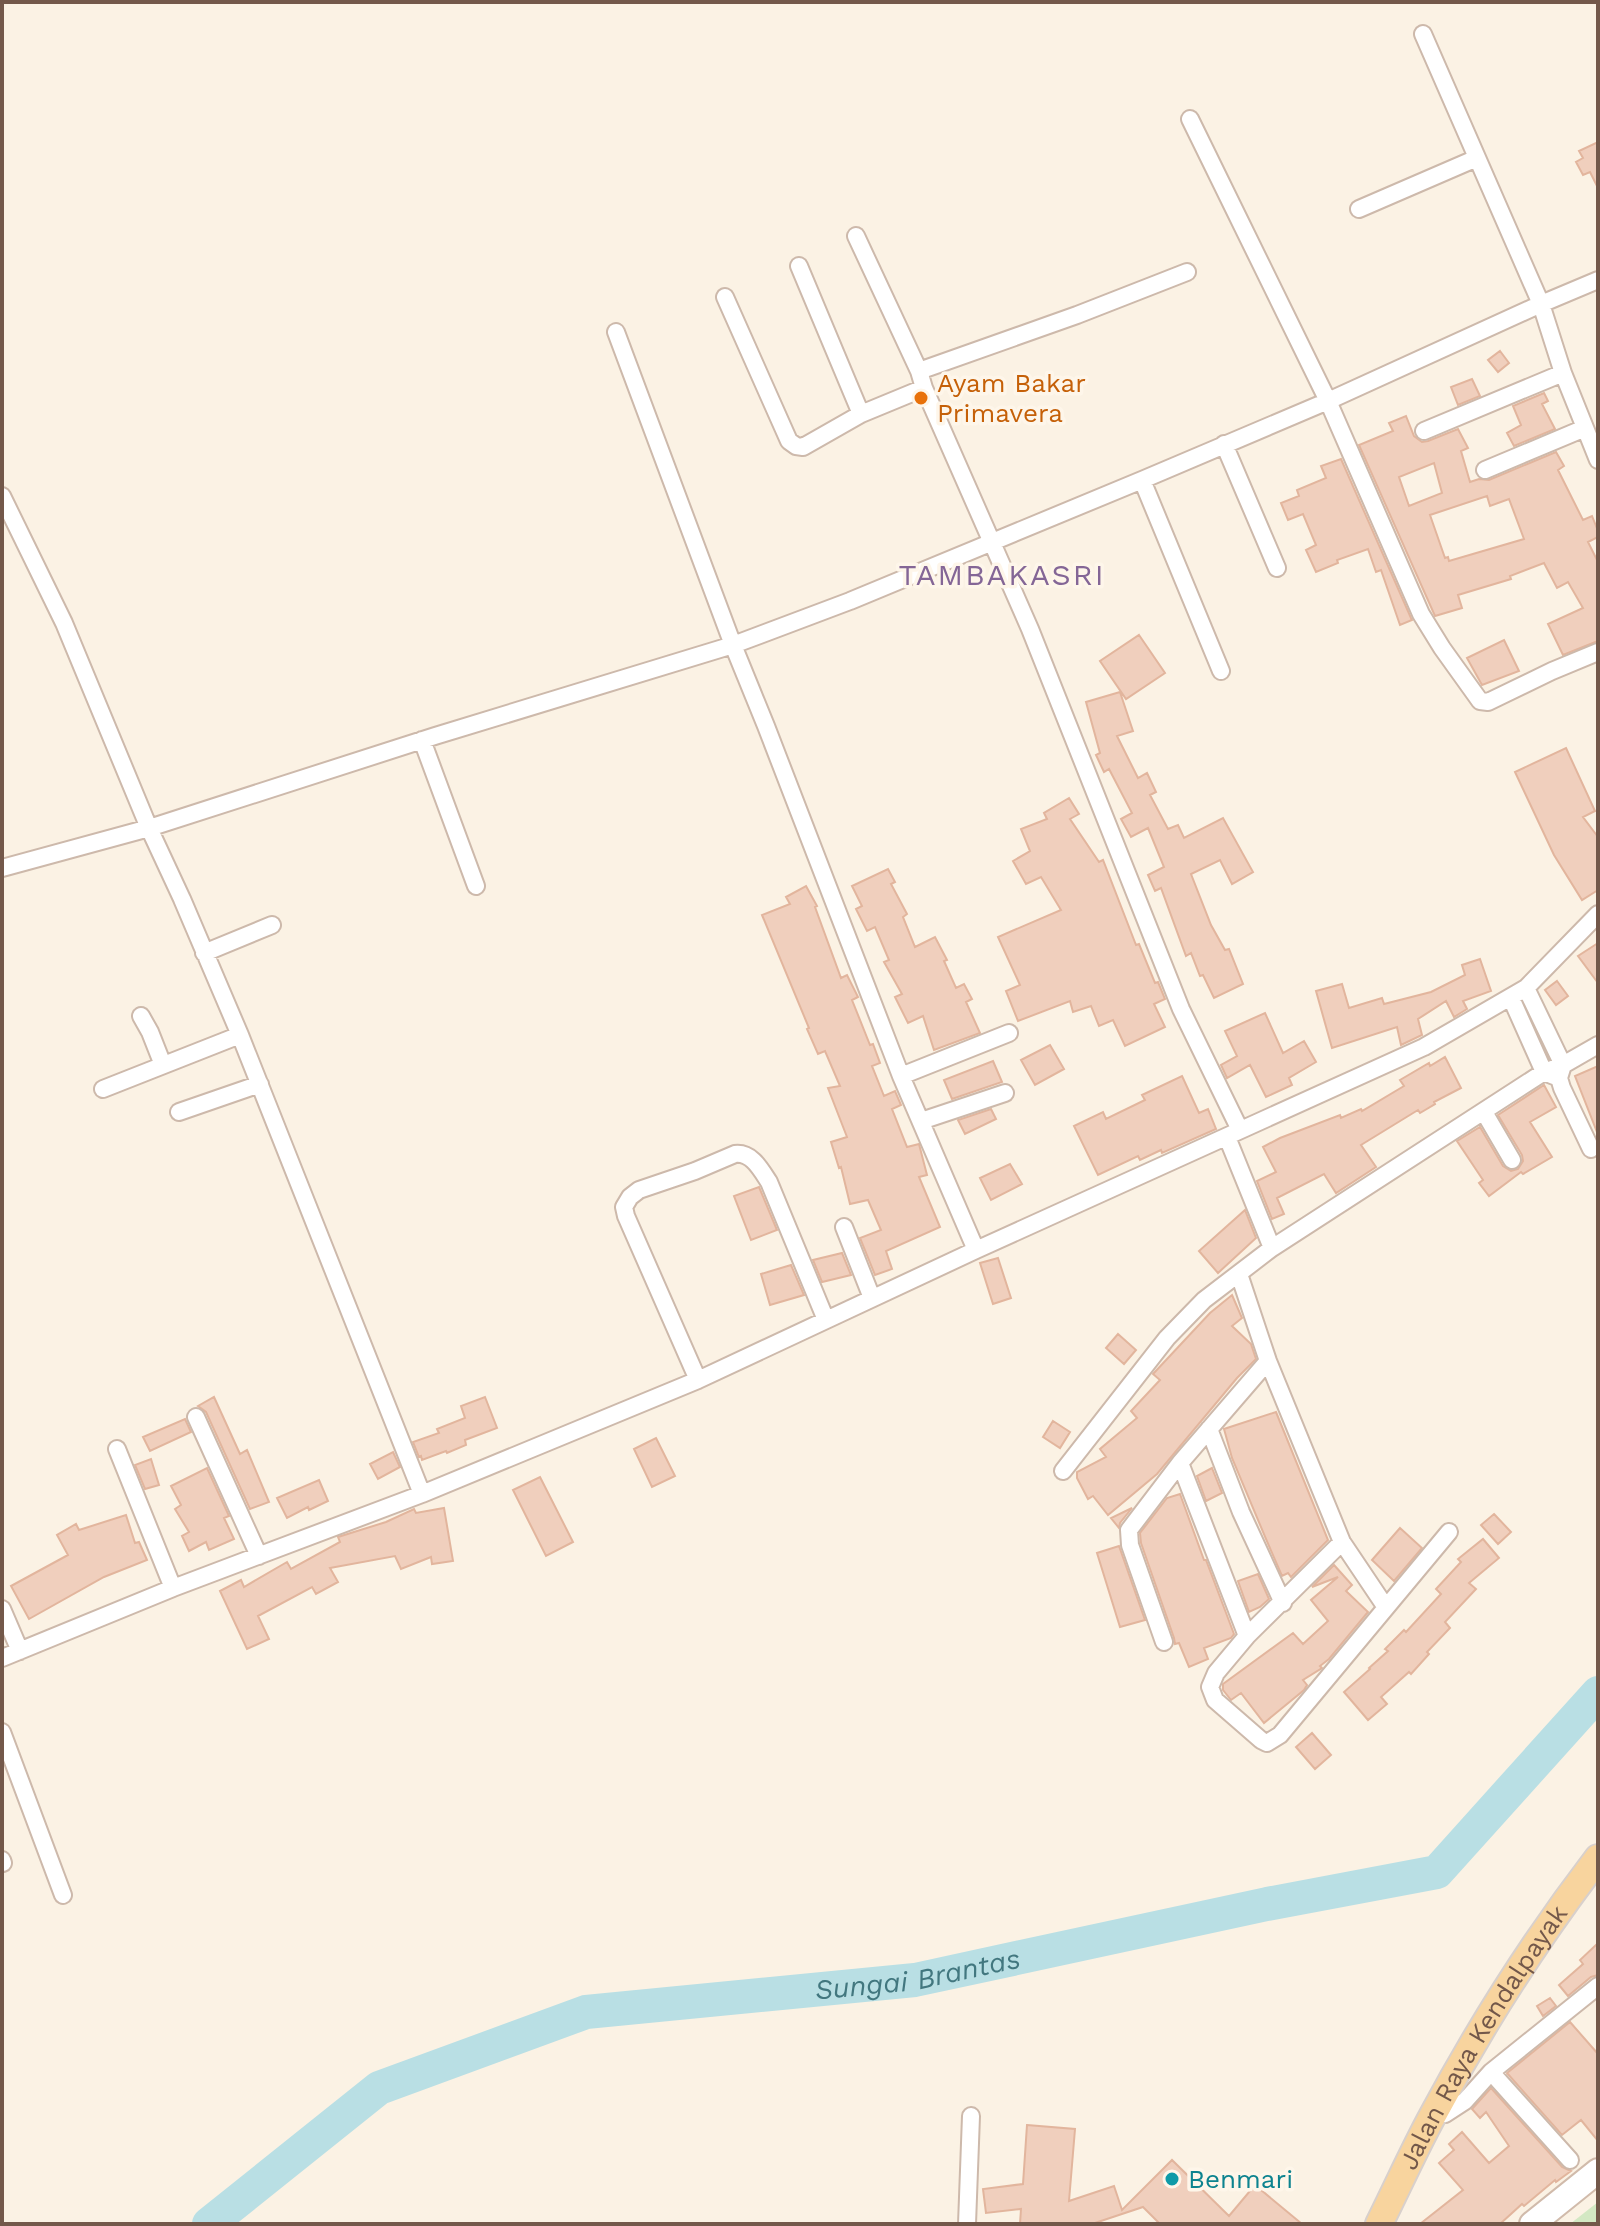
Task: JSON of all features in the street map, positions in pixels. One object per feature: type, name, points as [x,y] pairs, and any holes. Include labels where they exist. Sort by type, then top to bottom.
[{"type":"main road","name":"Jalan Raya Kendalpayak","points":[[1379,2224],[1433,2114],[1490,2015],[1550,1922],[1598,1858]]},
{"type":"main road","points":[[1532,2224],[1598,2171]]},
{"type":"street","points":[[1423,34],[1541,304],[1563,373],[1598,460]]},
{"type":"street","points":[[1190,119],[1328,401],[1421,614],[1480,701],[1488,702],[1598,652]]},
{"type":"street","points":[[1359,209],[1477,158]]},
{"type":"street","points":[[856,236],[919,371],[1030,629],[1234,1134],[1272,1248]]},
{"type":"street","points":[[799,266],[861,414]]},
{"type":"street","points":[[919,371],[1187,272]]},
{"type":"street","points":[[2,868],[149,828],[733,645],[993,543],[1328,401],[1598,280]]},
{"type":"street","points":[[725,297],[789,441],[796,446],[803,447],[861,414],[924,388]]},
{"type":"street","points":[[616,332],[733,645],[901,1076],[976,1250]]},
{"type":"street","points":[[1424,431],[1563,373]]},
{"type":"street","points":[[1485,470],[1585,428]]},
{"type":"street","points":[[1224,444],[1277,568]]},
{"type":"street","points":[[1142,480],[1221,671]]},
{"type":"street","points":[[2,496],[64,623],[240,1035],[422,1494]]},
{"type":"street","points":[[422,740],[476,886]]},
{"type":"street","points":[[2,1658],[173,1588],[422,1494],[698,1380],[1424,1047],[1526,988],[1598,914]]},
{"type":"street","points":[[204,953],[272,925]]},
{"type":"street","points":[[1526,988],[1555,1072]]},
{"type":"street","points":[[1511,998],[1555,1072],[1591,1149]]},
{"type":"street","points":[[141,1016],[163,1065]]},
{"type":"street","points":[[901,1076],[1009,1033]]},
{"type":"street","points":[[103,1089],[240,1035]]},
{"type":"street","points":[[1063,1471],[1167,1338],[1204,1300],[1272,1248],[1484,1112],[1598,1045]]},
{"type":"street","points":[[179,1112],[260,1084]]},
{"type":"street","points":[[921,1121],[1005,1093]]},
{"type":"street","points":[[1484,1112],[1512,1160]]},
{"type":"street","points":[[698,1380],[626,1216],[624,1207],[639,1190],[735,1154],[749,1156],[769,1182],[826,1320]]},
{"type":"street","points":[[844,1227],[872,1298]]},
{"type":"street","points":[[1239,1274],[1268,1361],[1342,1542],[1385,1606]]},
{"type":"street","points":[[1164,1642],[1130,1545],[1129,1530],[1180,1463],[1268,1361]]},
{"type":"street","points":[[196,1417],[259,1556]]},
{"type":"street","points":[[1209,1429],[1241,1512],[1283,1603]]},
{"type":"street","points":[[117,1449],[173,1588]]},
{"type":"street","points":[[1180,1463],[1247,1636]]},
{"type":"street","points":[[1342,1542],[1247,1636],[1216,1673],[1210,1687],[1215,1700],[1267,1743],[1280,1735],[1449,1532]]},
{"type":"street","points":[[2,1609],[20,1651]]},
{"type":"street","points":[[2,1732],[63,1895]]},
{"type":"street","points":[[1433,2114],[1445,2114],[1465,2101],[1491,2072],[1598,1986]]},
{"type":"street","points":[[1491,2072],[1570,2160]]},
{"type":"street","points":[[967,2224],[971,2116]]},
{"type":"green space","points":[[1598,2202],[1598,2224],[1570,2224]]},
{"type":"building","points":[[1598,142],[1598,188],[1590,172],[1583,175],[1576,162],[1583,158],[1579,151]]},
{"type":"building","points":[[1500,351],[1509,363],[1498,372],[1488,360]]},
{"type":"building","points":[[1472,379],[1480,396],[1458,405],[1451,387]]},
{"type":"building","points":[[1544,393],[1548,401],[1542,404],[1555,429],[1514,446],[1507,433],[1521,425],[1513,406]]},
{"type":"building","points":[[1406,416],[1414,436],[1422,442],[1458,429],[1468,448],[1461,451],[1470,482],[1489,480],[1556,452],[1564,466],[1558,470],[1583,520],[1592,516],[1598,531],[1598,537],[1588,542],[1598,562],[1598,641],[1563,655],[1548,624],[1583,608],[1568,582],[1557,588],[1544,563],[1510,576],[1511,579],[1458,595],[1462,608],[1435,616],[1359,445],[1393,431],[1389,423]],"holes":[[[1434,463],[1442,493],[1409,506],[1399,477]],[[1487,496],[1490,506],[1509,499],[1524,539],[1449,561],[1448,557],[1445,558],[1430,515]]]},
{"type":"building","points":[[1341,459],[1412,620],[1400,625],[1381,570],[1376,572],[1368,549],[1337,560],[1338,563],[1316,572],[1306,550],[1316,545],[1303,514],[1288,520],[1281,503],[1299,496],[1297,490],[1326,478],[1321,466]]},
{"type":"building","points":[[1139,635],[1165,673],[1126,699],[1100,661]]},
{"type":"building","points":[[1504,640],[1519,671],[1482,685],[1467,658]]},
{"type":"building","points":[[1120,692],[1133,731],[1117,736],[1138,778],[1147,773],[1156,792],[1150,795],[1168,829],[1178,825],[1184,838],[1223,818],[1253,872],[1232,884],[1220,860],[1191,874],[1211,925],[1225,950],[1229,949],[1243,984],[1214,998],[1203,975],[1200,976],[1191,953],[1186,956],[1161,888],[1155,891],[1148,875],[1164,867],[1148,828],[1131,837],[1121,819],[1132,813],[1109,769],[1104,772],[1096,755],[1100,753],[1086,702]]},
{"type":"building","points":[[1566,748],[1595,811],[1583,817],[1598,837],[1598,890],[1582,900],[1554,855],[1515,772]]},
{"type":"building","points":[[1069,798],[1079,814],[1070,819],[1099,862],[1103,860],[1136,945],[1139,944],[1165,999],[1154,1004],[1165,1027],[1125,1046],[1113,1020],[1099,1026],[1091,1006],[1073,1012],[1070,1001],[1018,1021],[1006,991],[1020,985],[998,937],[1061,910],[1041,877],[1026,884],[1013,861],[1030,851],[1021,829],[1047,819],[1044,813]]},
{"type":"building","points":[[888,869],[895,882],[891,884],[907,914],[903,917],[915,947],[935,937],[956,988],[964,984],[972,999],[966,1002],[980,1033],[934,1050],[923,1016],[908,1023],[895,997],[902,994],[884,962],[889,960],[875,927],[867,931],[856,909],[862,906],[852,886]]},
{"type":"building","points":[[806,886],[817,906],[841,978],[847,975],[858,997],[852,1000],[880,1063],[872,1066],[884,1096],[895,1091],[901,1105],[892,1109],[907,1147],[919,1144],[927,1175],[919,1177],[940,1227],[886,1251],[892,1269],[875,1275],[860,1238],[881,1230],[868,1200],[850,1204],[831,1142],[847,1137],[828,1088],[840,1086],[825,1051],[818,1054],[762,915],[790,904],[786,897]]},
{"type":"building","points":[[1598,943],[1598,983],[1578,956]]},
{"type":"building","points":[[1480,959],[1491,991],[1463,1001],[1467,1009],[1454,1017],[1446,1001],[1418,1019],[1422,1035],[1401,1045],[1397,1027],[1332,1048],[1316,991],[1342,984],[1349,1008],[1382,998],[1384,1004],[1431,992],[1465,975],[1462,965]]},
{"type":"building","points":[[1557,981],[1568,996],[1556,1005],[1545,990]]},
{"type":"building","points":[[1265,1013],[1283,1053],[1304,1041],[1316,1062],[1289,1078],[1292,1085],[1266,1097],[1250,1065],[1227,1078],[1221,1065],[1237,1056],[1225,1031]]},
{"type":"building","points":[[1050,1045],[1064,1069],[1035,1085],[1021,1060]]},
{"type":"building","points":[[1445,1057],[1461,1088],[1361,1145],[1376,1167],[1336,1193],[1324,1174],[1277,1198],[1284,1214],[1272,1219],[1257,1181],[1276,1172],[1263,1147],[1340,1115],[1341,1118],[1362,1111],[1404,1086],[1400,1080]]},
{"type":"building","points":[[993,1061],[1002,1082],[952,1099],[944,1080]]},
{"type":"building","points":[[1598,1066],[1598,1132],[1597,1132],[1575,1076]]},
{"type":"building","points":[[1182,1076],[1199,1113],[1208,1109],[1216,1129],[1162,1153],[1161,1150],[1140,1160],[1138,1156],[1098,1175],[1074,1126],[1103,1112],[1106,1119],[1145,1100],[1142,1095]]},
{"type":"building","points":[[1544,1085],[1556,1107],[1530,1122],[1552,1157],[1523,1174],[1521,1172],[1489,1196],[1479,1183],[1483,1180],[1457,1141],[1480,1127],[1503,1166],[1511,1171],[1518,1169],[1523,1161],[1522,1155],[1498,1115]]},
{"type":"building","points":[[991,1109],[996,1119],[965,1134],[958,1120]]},
{"type":"building","points":[[1010,1164],[1022,1184],[991,1200],[980,1178]]},
{"type":"building","points":[[759,1187],[777,1230],[751,1240],[734,1196]]},
{"type":"building","points":[[1245,1210],[1256,1238],[1218,1273],[1199,1251]]},
{"type":"building","points":[[842,1253],[851,1275],[822,1282],[813,1260]]},
{"type":"building","points":[[998,1258],[1011,1298],[993,1304],[980,1263]]},
{"type":"building","points":[[791,1265],[804,1295],[770,1305],[761,1274]]},
{"type":"building","points":[[1232,1295],[1242,1318],[1232,1326],[1251,1344],[1256,1359],[1157,1474],[1108,1515],[1093,1496],[1088,1499],[1077,1472],[1106,1457],[1100,1449],[1137,1418],[1131,1411],[1160,1380],[1153,1374],[1210,1313]]},
{"type":"building","points":[[1118,1334],[1136,1350],[1124,1364],[1106,1348]]},
{"type":"building","points":[[214,1397],[240,1454],[247,1450],[269,1502],[250,1509],[206,1412],[198,1406]]},
{"type":"building","points":[[485,1397],[497,1428],[465,1440],[466,1445],[447,1453],[422,1460],[419,1457],[413,1442],[439,1433],[437,1429],[465,1418],[461,1406]]},
{"type":"building","points":[[1276,1412],[1328,1540],[1291,1577],[1288,1573],[1282,1576],[1232,1458],[1224,1429]]},
{"type":"building","points":[[185,1419],[191,1432],[150,1451],[143,1437]]},
{"type":"building","points":[[1053,1421],[1070,1432],[1060,1448],[1043,1437]]},
{"type":"building","points":[[656,1438],[675,1476],[652,1487],[634,1449]]},
{"type":"building","points":[[393,1452],[400,1467],[378,1479],[370,1464]]},
{"type":"building","points":[[151,1459],[159,1485],[145,1489],[135,1465]]},
{"type":"building","points":[[207,1468],[229,1516],[224,1518],[234,1539],[209,1550],[206,1542],[189,1551],[182,1536],[189,1532],[175,1509],[181,1505],[171,1486]]},
{"type":"building","points":[[1212,1468],[1222,1493],[1206,1501],[1197,1476]]},
{"type":"building","points":[[540,1477],[573,1542],[546,1556],[513,1490]]},
{"type":"building","points":[[319,1480],[328,1501],[287,1518],[277,1498]]},
{"type":"building","points":[[1180,1494],[1234,1634],[1204,1648],[1208,1659],[1189,1667],[1179,1643],[1175,1644],[1140,1533],[1167,1498]]},
{"type":"building","points":[[444,1508],[453,1561],[432,1564],[431,1557],[401,1569],[395,1556],[330,1568],[338,1582],[316,1594],[312,1587],[258,1616],[269,1639],[247,1649],[220,1591],[241,1580],[244,1587],[287,1562],[291,1569],[340,1542],[338,1537],[386,1522],[414,1509],[416,1513]]},
{"type":"building","points":[[1132,1508],[1120,1523],[1119,1528],[1111,1518]]},
{"type":"building","points":[[1494,1514],[1511,1532],[1498,1544],[1481,1525]]},
{"type":"building","points":[[126,1515],[135,1543],[139,1542],[147,1560],[104,1577],[29,1619],[11,1586],[68,1555],[57,1535],[76,1524],[79,1530]]},
{"type":"building","points":[[1400,1528],[1422,1548],[1394,1581],[1372,1560]]},
{"type":"building","points":[[1483,1539],[1499,1558],[1469,1583],[1476,1589],[1445,1622],[1450,1628],[1411,1674],[1409,1672],[1381,1697],[1387,1704],[1368,1720],[1344,1692],[1388,1651],[1385,1649],[1404,1630],[1406,1632],[1441,1594],[1436,1589],[1461,1562],[1458,1559]]},
{"type":"building","points":[[1119,1546],[1145,1620],[1120,1627],[1097,1553]]},
{"type":"building","points":[[1334,1565],[1352,1585],[1346,1591],[1368,1612],[1320,1666],[1322,1668],[1303,1680],[1307,1685],[1304,1690],[1264,1723],[1241,1693],[1231,1700],[1223,1690],[1223,1684],[1293,1633],[1303,1644],[1328,1621],[1311,1600],[1338,1577],[1312,1587]]},
{"type":"building","points":[[1258,1574],[1269,1599],[1249,1612],[1238,1581]]},
{"type":"building","points":[[1312,1733],[1331,1755],[1315,1769],[1296,1747]]},
{"type":"building","points":[[1598,1943],[1598,1975],[1568,1996],[1559,1985],[1583,1964],[1580,1960]]},
{"type":"building","points":[[1550,1998],[1556,2006],[1543,2016],[1537,2006]]},
{"type":"building","points":[[1570,2022],[1598,2054],[1598,2141],[1581,2120],[1562,2135],[1507,2073]]},
{"type":"building","points":[[1491,2088],[1562,2167],[1571,2171],[1524,2206],[1522,2204],[1500,2224],[1420,2224],[1463,2190],[1439,2163],[1454,2150],[1449,2144],[1462,2132],[1489,2163],[1509,2146],[1486,2112],[1480,2118],[1472,2109]]},
{"type":"building","points":[[1027,2125],[1075,2129],[1069,2201],[1114,2186],[1122,2210],[1172,2160],[1229,2216],[1255,2185],[1302,2224],[1160,2224],[1143,2207],[1092,2224],[1020,2224],[1021,2209],[986,2213],[983,2189],[1023,2184]]},
{"type":"waterway","name":"Sungai Brantas","points":[[209,2224],[379,2088],[586,2012],[915,1980],[1267,1904],[1437,1872],[1598,1693]]},
{"type":"place","name":"Ayam Bakar Primavera","points":[[921,398]]},
{"type":"place","name":"Benmari","points":[[1172,2179]]},
{"type":"district","name":"TAMBAKASRI","points":[[1002,575]]}]
